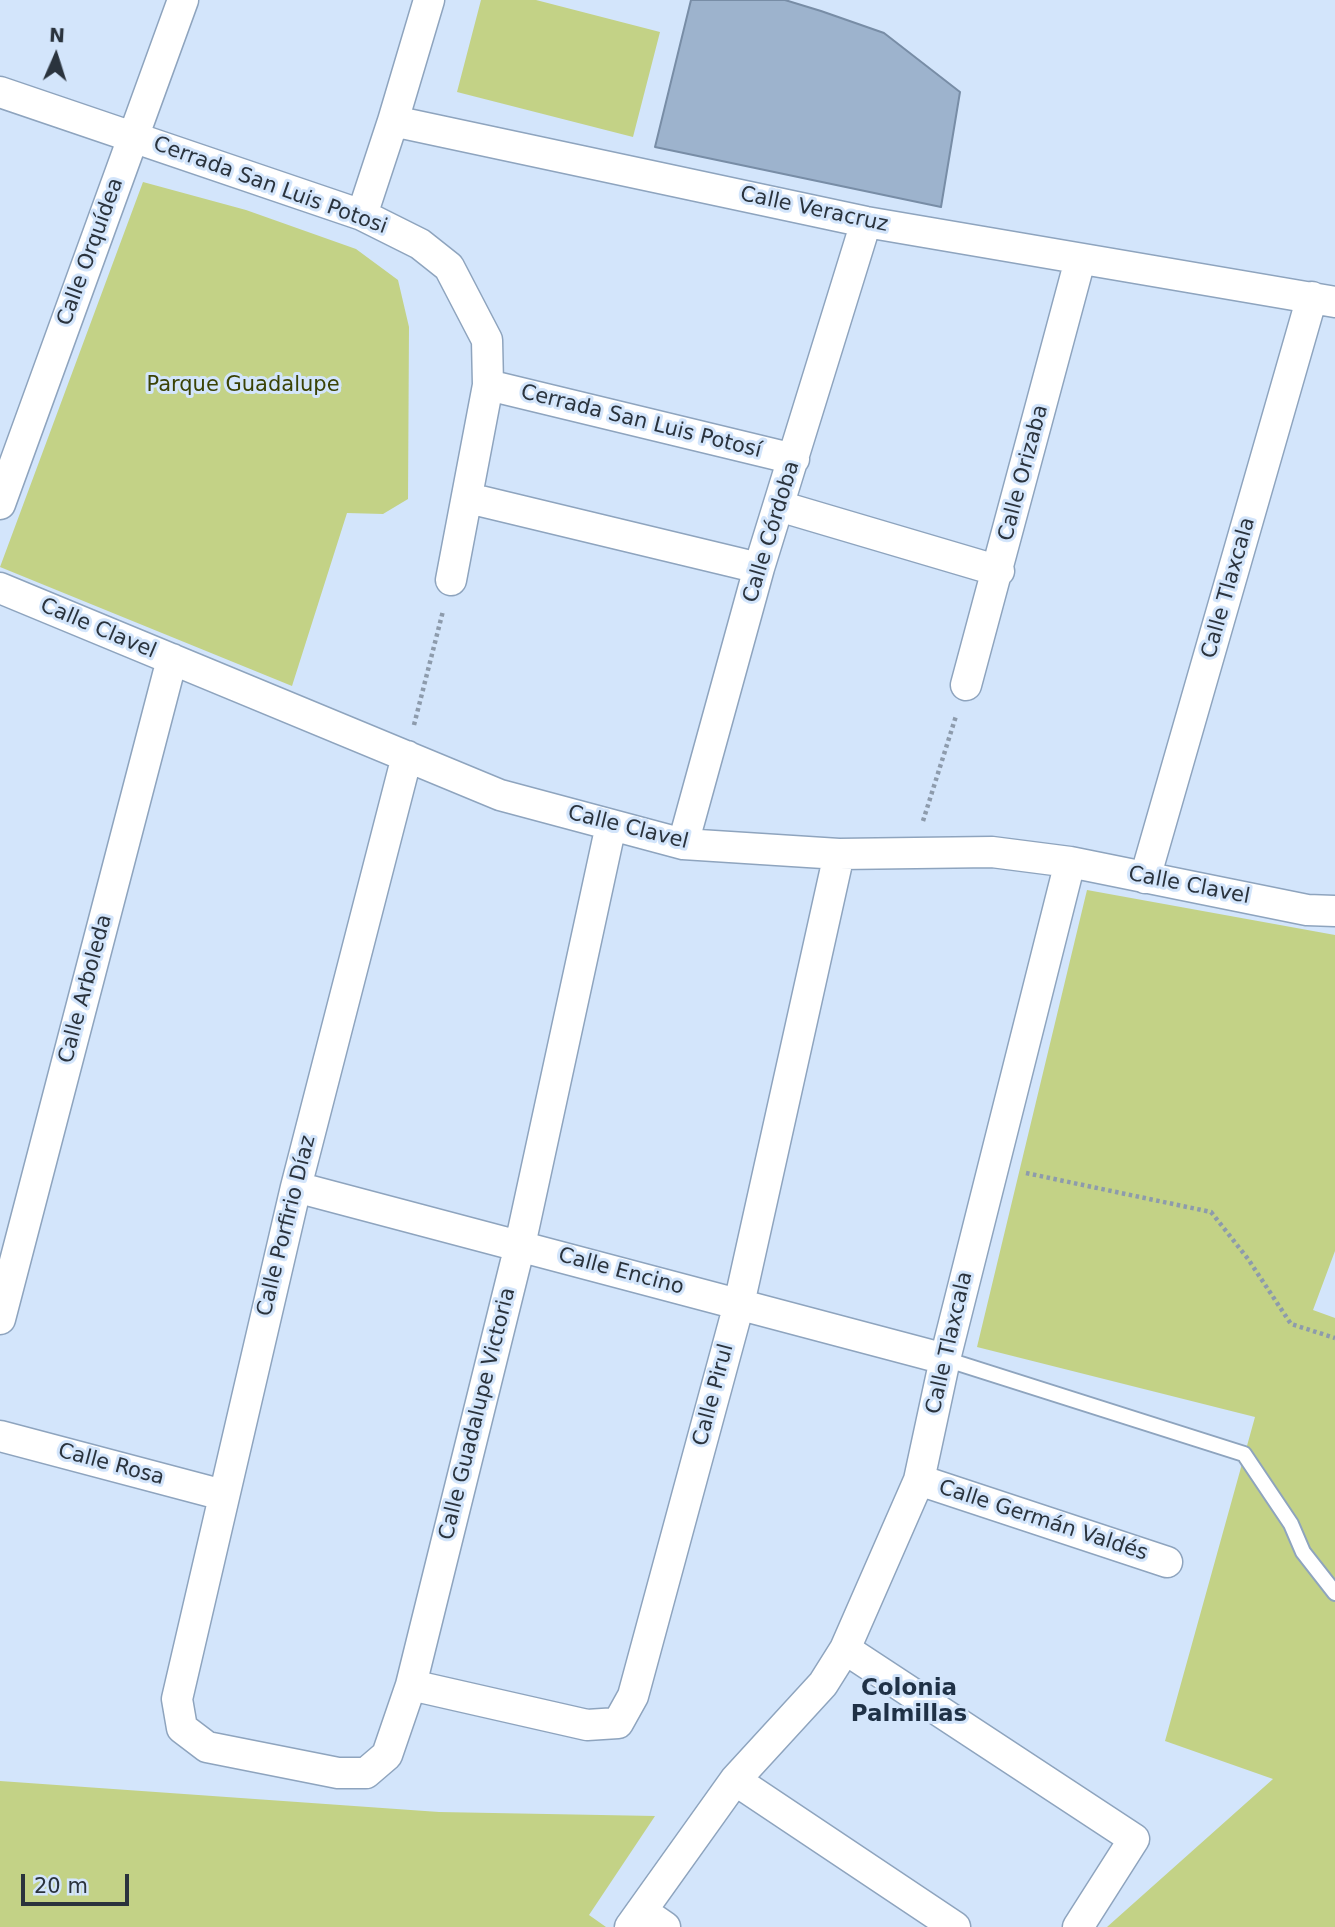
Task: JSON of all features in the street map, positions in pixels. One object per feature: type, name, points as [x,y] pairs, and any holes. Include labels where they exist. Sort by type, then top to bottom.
[{"type":"street","name":"Calle Orquídea","points":[[0,504],[183,0]]},
{"type":"street","points":[[362,215],[429,0]]},
{"type":"street","name":"Cerrada San Luis Potosi","points":[[0,92],[362,215],[420,244],[449,267],[487,340],[488,385],[451,580]]},
{"type":"street","name":"Calle Veracruz","points":[[393,121],[866,222],[1324,299]]},
{"type":"street","name":"Calle Córdoba","points":[[682,844],[759,568],[866,222]]},
{"type":"street","name":"Calle Orizaba","points":[[966,685],[999,571],[1080,260]]},
{"type":"street","name":"Calle Tlaxcala","points":[[1145,878],[1324,299]]},
{"type":"street","name":"Cerrada San Luis Potosí","points":[[488,385],[794,459]]},
{"type":"street","points":[[468,498],[759,568]]},
{"type":"street","points":[[779,506],[999,571]]},
{"type":"street","name":"Calle Clavel","points":[[0,588],[500,795],[682,844],[839,854],[992,852],[1070,862],[1307,910],[1335,911]]},
{"type":"street","name":"Calle Arboleda","points":[[0,1319],[172,659]]},
{"type":"street","name":"Calle Porfirio Díaz","points":[[177,1699],[296,1186],[407,756]]},
{"type":"street","name":"Calle Guadalupe Victoria","points":[[177,1699],[182,1728],[207,1747],[338,1773],[366,1773],[387,1755],[411,1685],[520,1245],[611,825]]},
{"type":"street","name":"Calle Pirul","points":[[411,1685],[587,1726],[618,1723],[633,1696],[739,1304],[839,854]]},
{"type":"street","name":"Calle Tlaxcala","points":[[646,1921],[735,1780],[823,1684],[845,1648],[919,1480],[945,1359],[1070,862]]},
{"type":"street","name":"Calle Encino","points":[[296,1186],[945,1359]]},
{"type":"street","name":"Calle Rosa","points":[[0,1436],[223,1495]]},
{"type":"street","name":"Calle Germán Valdés","points":[[919,1480],[1167,1562]]},
{"type":"street","points":[[845,1648],[1134,1839],[1078,1927]]},
{"type":"street","points":[[735,1780],[955,1927]]},
{"type":"lane","points":[[945,1359],[1244,1454],[1290,1524],[1303,1552],[1335,1593]]},
{"type":"path","points":[[407,756],[451,580]]},
{"type":"path","points":[[913,852],[966,685]]},
{"type":"path","points":[[994,1166],[1211,1212],[1248,1259],[1291,1324],[1335,1338]]},
{"type":"green space","points":[[481,0],[536,0],[660,32],[633,137],[457,92]]},
{"type":"green space","name":"Parque Guadalupe","points":[[143,182],[246,210],[356,249],[398,280],[409,327],[408,499],[383,514],[347,513],[292,686],[0,567]]},
{"type":"green space","points":[[1087,890],[1335,935],[1335,1251],[1313,1310],[1335,1318],[1335,1927],[1107,1927],[1273,1779],[1165,1741],[1255,1417],[977,1347]]},
{"type":"green space","points":[[0,1781],[439,1812],[655,1816],[589,1915],[606,1927],[0,1927]]},
{"type":"building","points":[[691,0],[785,0],[821,11],[884,33],[960,92],[941,207],[655,147]]},
{"type":"district","name":"Colonia Palmillas","points":[[909,1702]]}]
